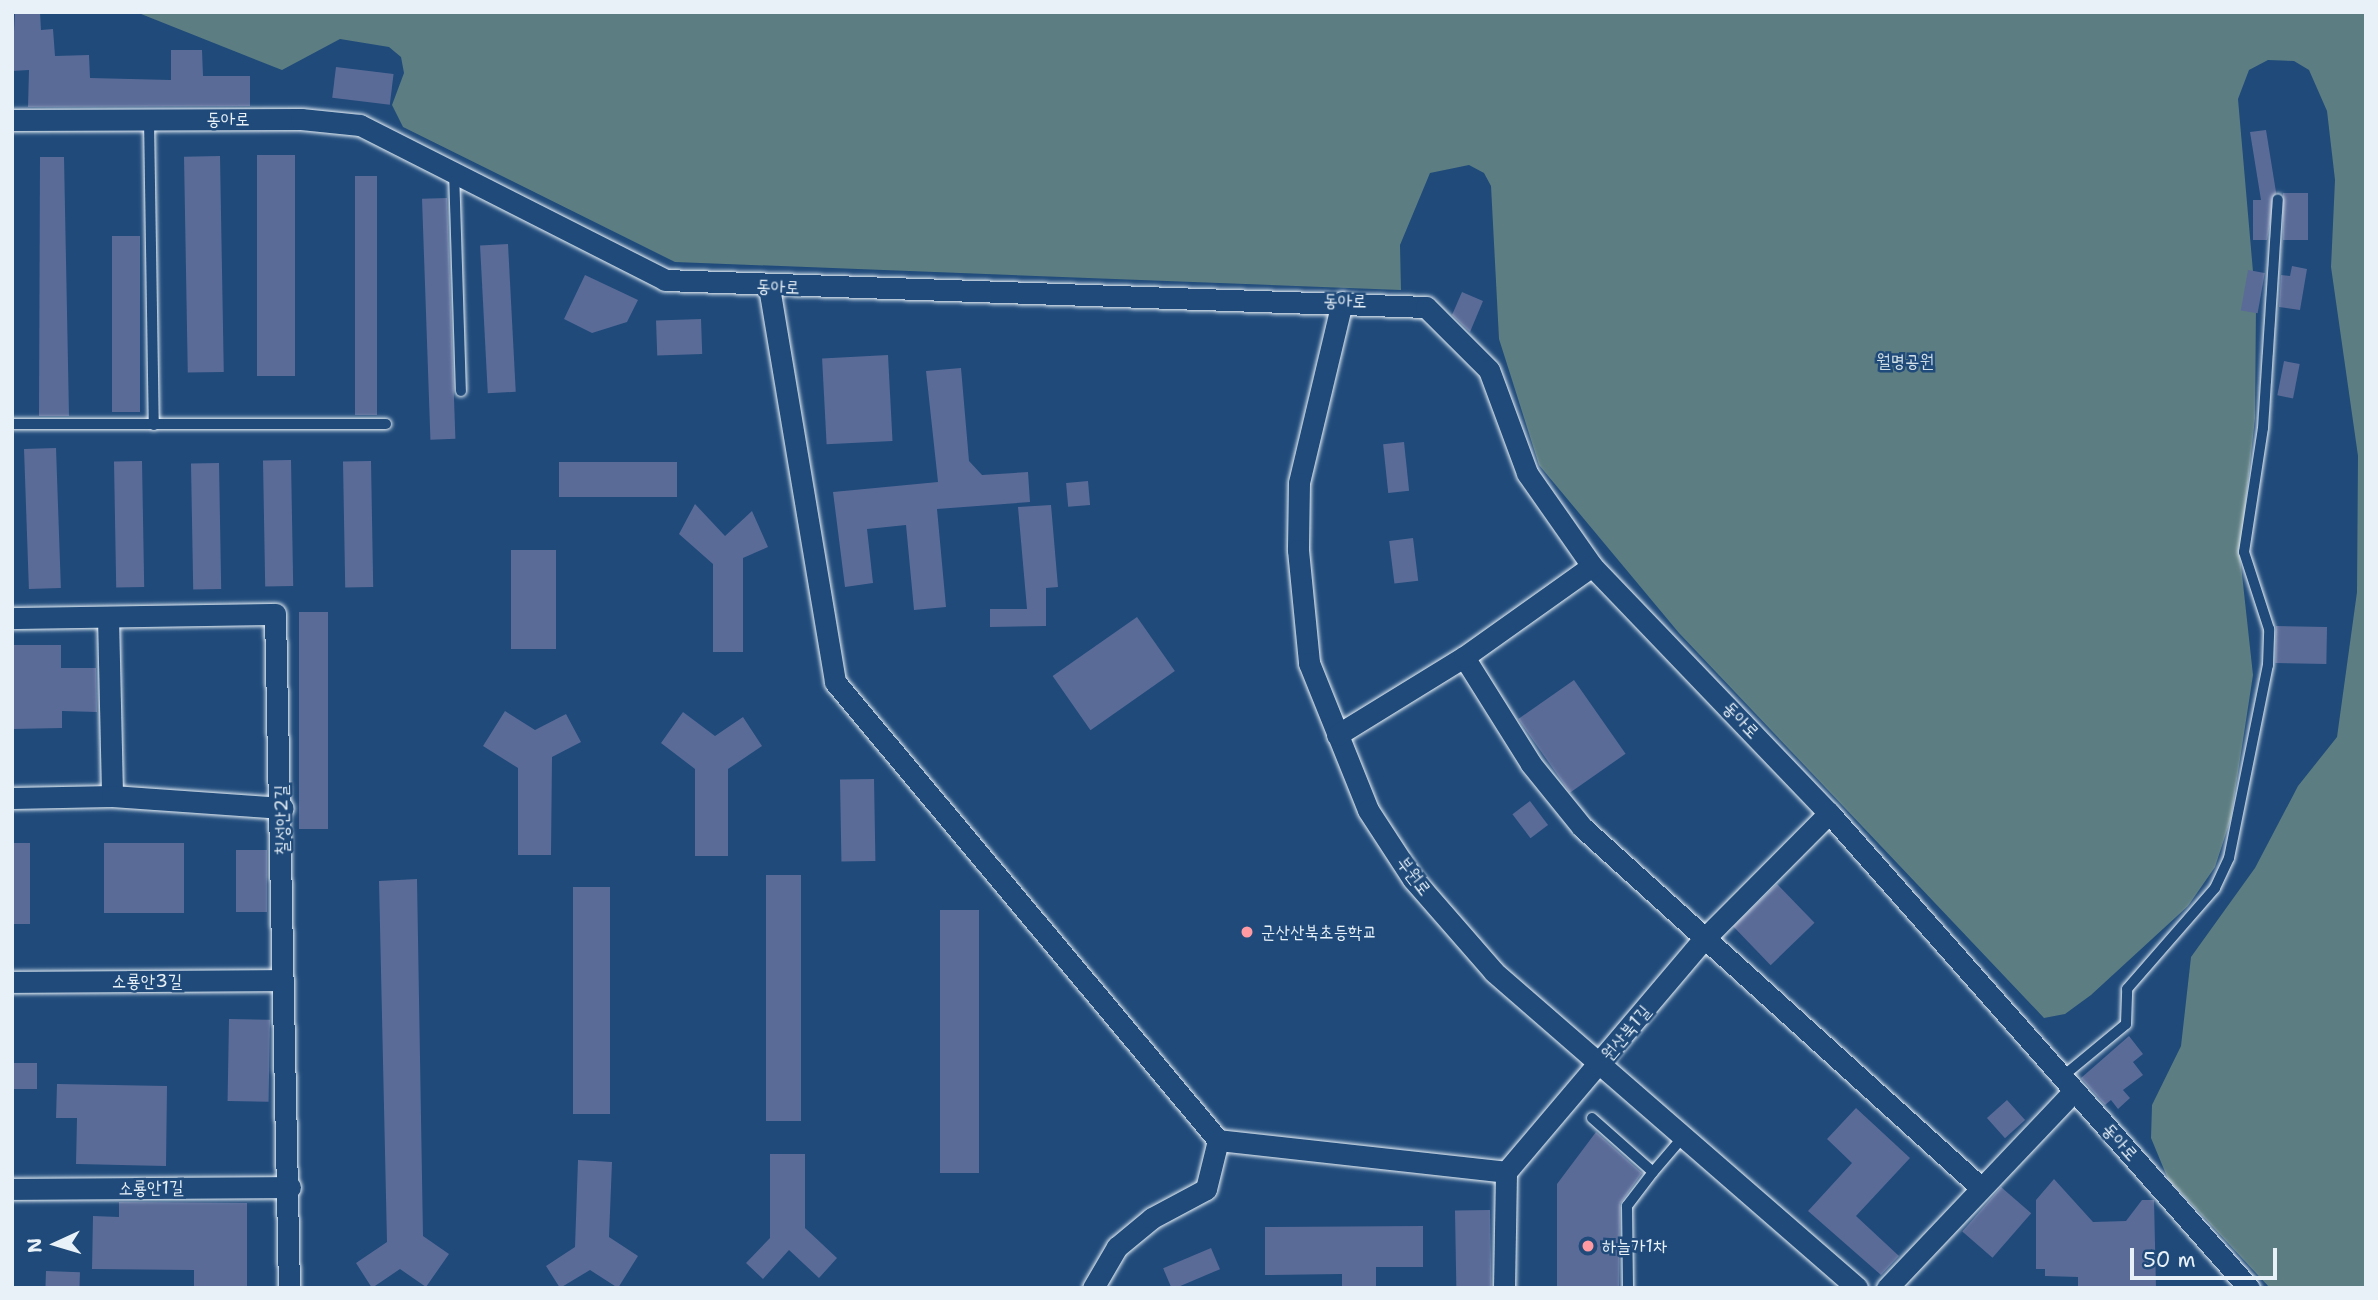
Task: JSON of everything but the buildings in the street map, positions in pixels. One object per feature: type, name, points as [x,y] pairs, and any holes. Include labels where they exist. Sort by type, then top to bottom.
[{"type":"street","name":"동아로","points":[[12,120],[360,125],[665,280],[769,288],[1342,302],[1426,307],[1453,330],[1489,370],[1527,472],[1592,566],[1829,813],[2249,1288]]},
{"type":"street","points":[[769,288],[835,682],[1218,1140],[1506,1172],[1504,1288]]},
{"type":"street","name":"부원로","points":[[1342,302],[1315,401],[1298,517],[1309,663],[1368,810],[1413,879],[1494,972],[1597,1067],[1683,1137],[1857,1288]]},
{"type":"street","points":[[1337,735],[1464,657],[1592,566]]},
{"type":"street","name":"칠성안2길","points":[[12,618],[275,614],[283,808],[282,980],[290,1187],[289,1288]]},
{"type":"street","points":[[108,617],[112,796]]},
{"type":"street","points":[[1464,657],[1531,764],[1582,827],[1703,940],[1979,1186]]},
{"type":"street","points":[[12,798],[112,796],[283,808]]},
{"type":"street","name":"원산북1길","points":[[1506,1172],[1703,940],[1829,813]]},
{"type":"street","name":"소룡안3길","points":[[12,982],[282,980]]},
{"type":"street","points":[[1887,1288],[2068,1084]]},
{"type":"street","points":[[1093,1288],[1117,1247],[1152,1218],[1206,1189],[1218,1140]]},
{"type":"street","name":"소룡안1길","points":[[12,1189],[290,1187]]},
{"type":"lane","points":[[149,120],[154,425]]},
{"type":"lane","points":[[454,171],[461,391]]},
{"type":"lane","points":[[2068,1084],[2126,1024],[2127,989],[2215,888],[2229,858],[2268,665],[2269,629],[2244,552],[2263,428],[2278,199]]},
{"type":"lane","points":[[12,424],[386,424]]},
{"type":"lane","points":[[1592,1118],[1653,1172]]},
{"type":"lane","points":[[1628,1288],[1627,1206],[1683,1137]]},
{"type":"green space","name":"월명공원","points":[[136,12],[2366,12],[2366,1288],[2270,1288],[2168,1179],[2151,1138],[2152,1105],[2181,1046],[2191,957],[2255,868],[2298,786],[2337,737],[2357,592],[2358,456],[2331,267],[2335,180],[2327,111],[2309,70],[2294,61],[2268,60],[2249,70],[2238,99],[2256,306],[2255,418],[2240,556],[2253,675],[2231,818],[2215,867],[2188,906],[2091,995],[2065,1014],[2044,1018],[1679,633],[1539,465],[1499,339],[1491,186],[1484,173],[1469,165],[1430,173],[1400,245],[1401,290],[675,262],[403,127],[392,105],[404,73],[401,57],[389,47],[340,39],[282,70]]},
{"type":"place","name":"군산산북초등학교","points":[[1247,932]]},
{"type":"place","name":"하늘가1차","points":[[1588,1246]]}]
